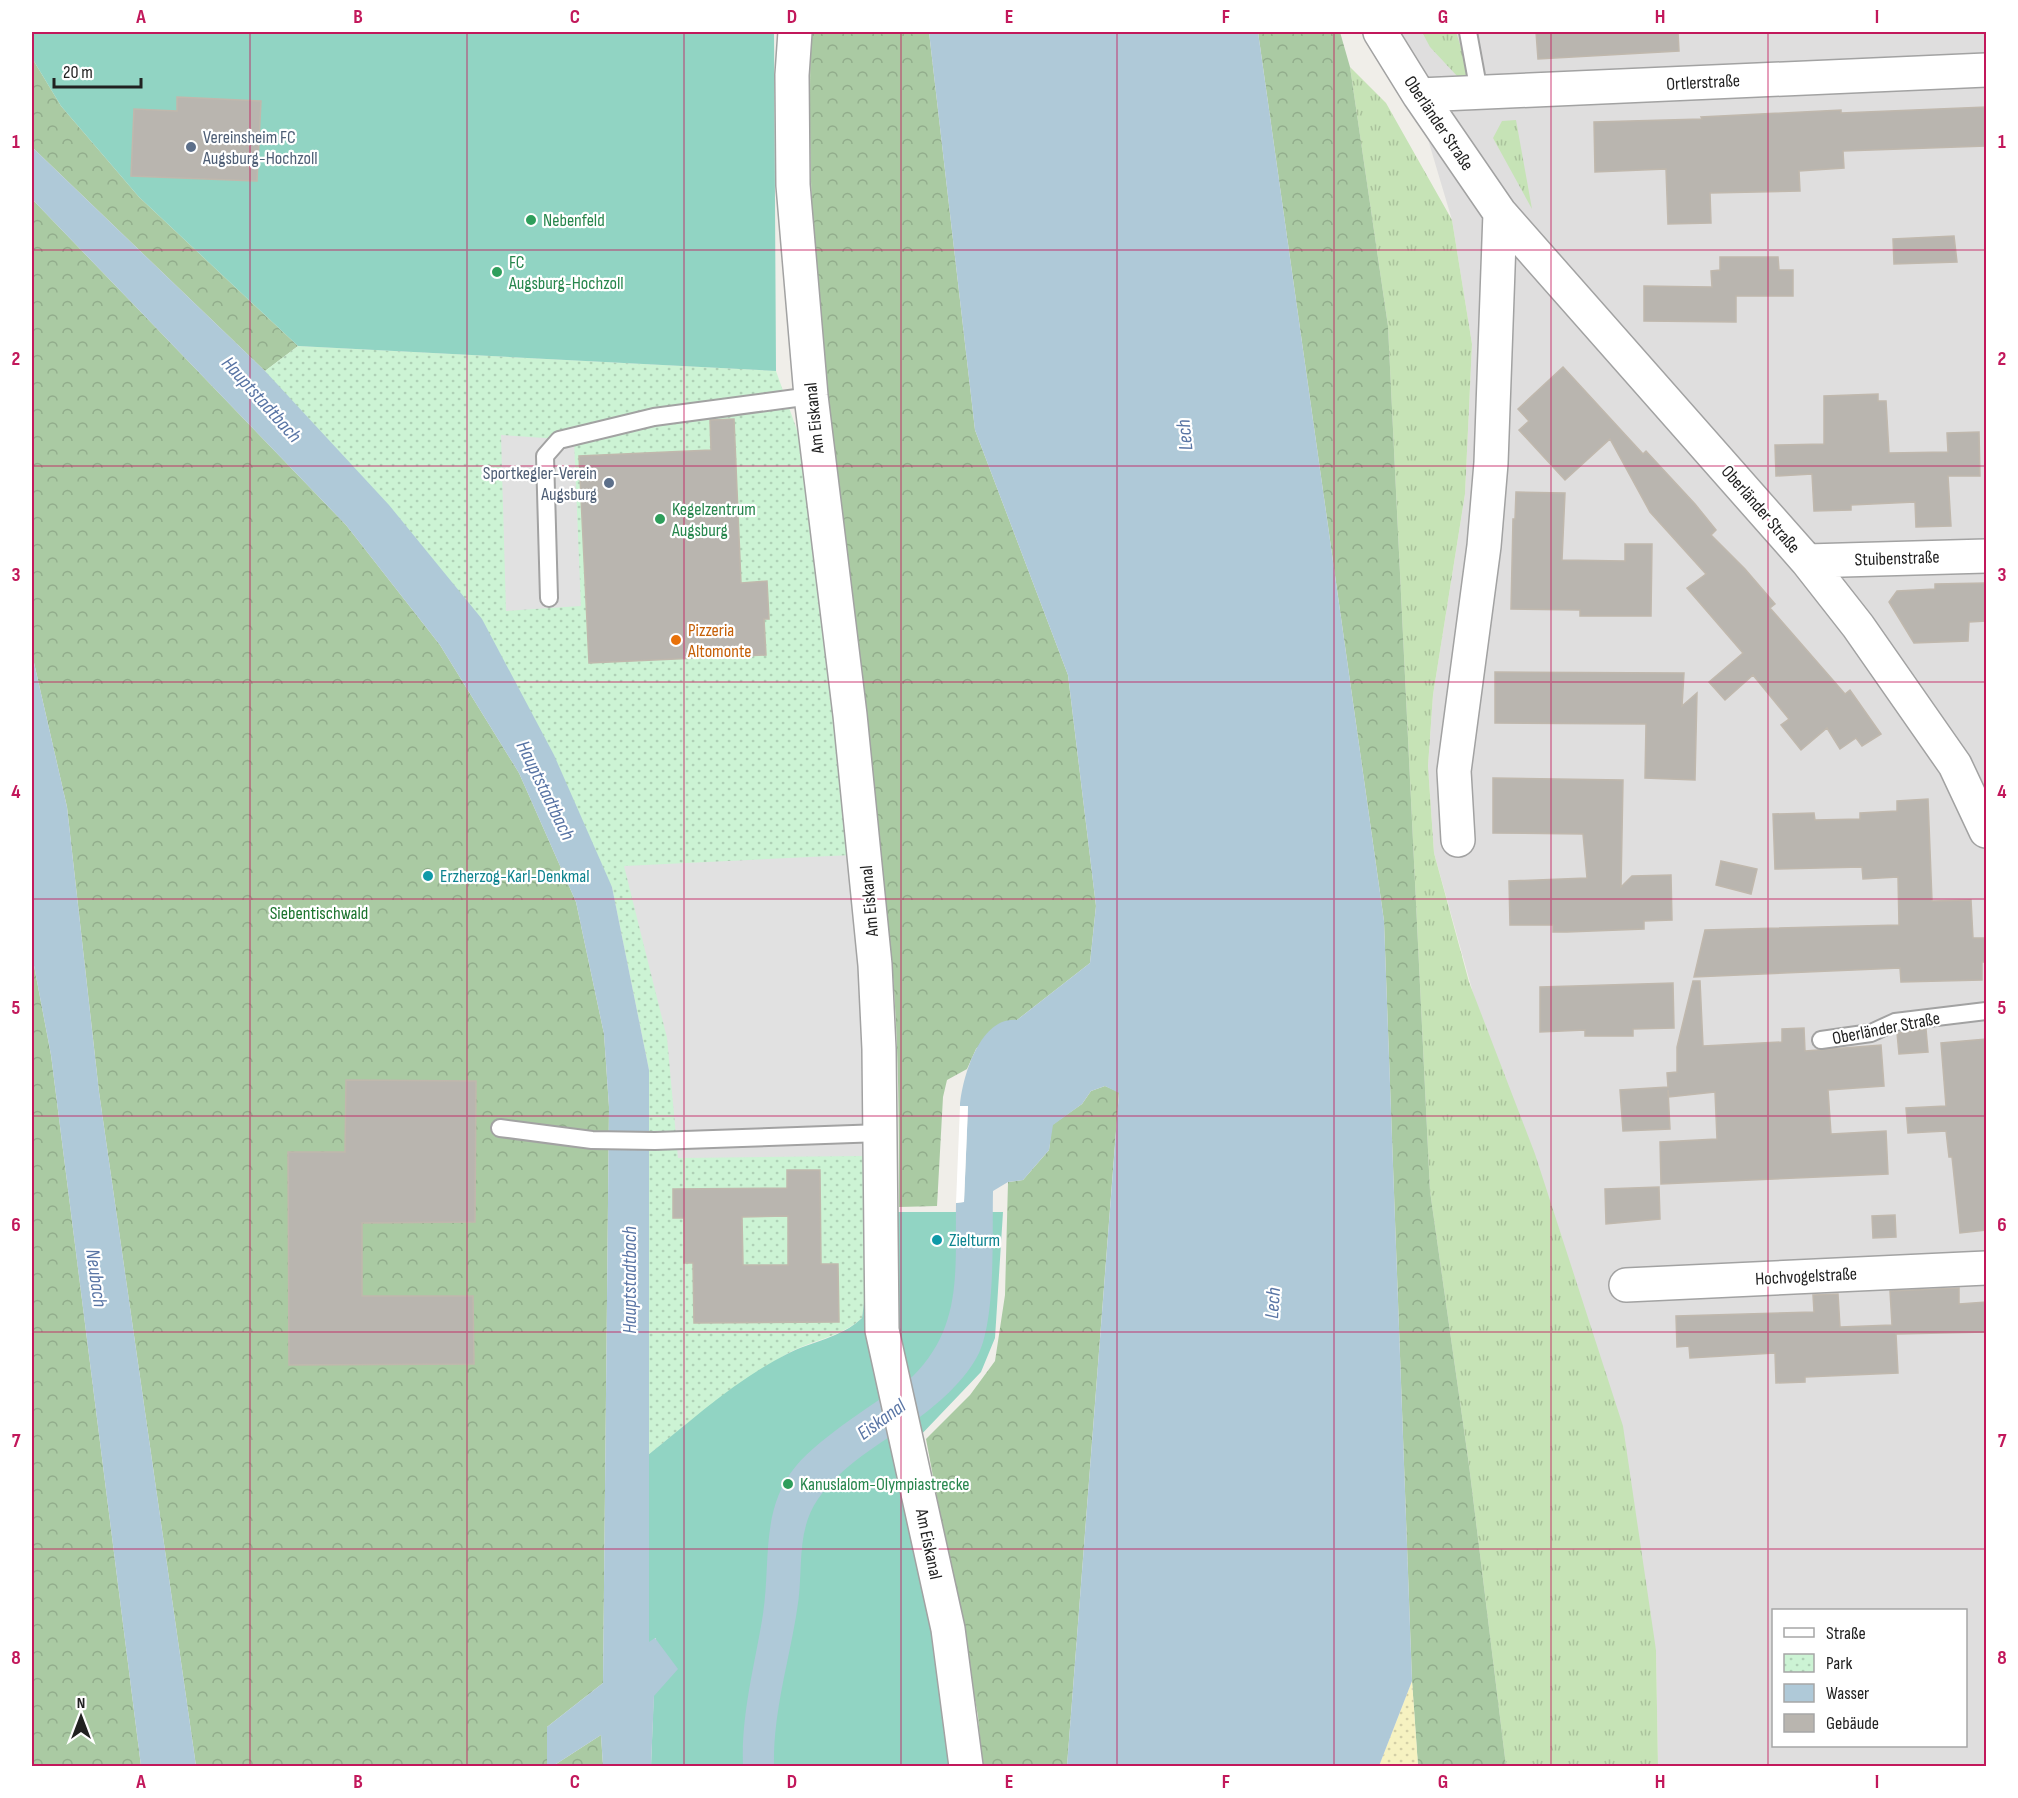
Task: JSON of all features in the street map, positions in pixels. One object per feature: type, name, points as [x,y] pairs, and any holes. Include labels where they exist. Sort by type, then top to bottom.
[{"type":"street","name":"Am Eiskanal","points":[[795,32],[792,75],[794,185],[811,396],[868,886],[879,1037],[882,1330],[890,1375],[948,1629],[966,1767]]},
{"type":"street","name":"Oberländer Straße","points":[[1380,32],[1419,95],[1500,213],[1807,561],[1858,626],[1955,765],[1986,831]]},
{"type":"street","name":"Ortlerstraße","points":[[1419,95],[1986,70]]},
{"type":"street","points":[[1458,840],[1454,771],[1484,546],[1491,463],[1500,213]]},
{"type":"street","name":"Stuibenstraße","points":[[1807,561],[1986,556]]},
{"type":"street","name":"Hochvogelstraße","points":[[1626,1285],[1986,1268]]},
{"type":"lane","points":[[1468,32],[1479,92]]},
{"type":"lane","points":[[549,598],[545,456],[559,440],[654,417],[811,396]]},
{"type":"lane","name":"Oberländer Straße","points":[[1821,1040],[1871,1033],[1895,1022],[1986,1011]]},
{"type":"lane","points":[[500,1128],[603,1140],[655,1141],[880,1133]]},
{"type":"shaded area","points":[[1396,32],[1986,32],[1986,1766],[1658,1766],[1656,1650],[1434,853],[1428,766],[1433,695],[1465,494],[1472,344],[1452,220]]},
{"type":"shaded area","points":[[501,435],[574,440],[581,606],[506,611]]},
{"type":"shaded area","points":[[852,855],[866,980],[865,1156],[678,1158],[667,1038],[624,866]]},
{"type":"green space","name":"FC Augsburg-Hochzoll","points":[[32,32],[774,32],[776,371],[298,346],[139,197],[61,106],[32,58]]},
{"type":"green space","points":[[811,32],[929,32],[975,430],[1068,675],[1096,906],[1090,963],[1017,1020],[999,1025],[991,1031],[976,1049],[967,1069],[947,1080],[943,1097],[937,1206],[899,1207],[897,1055],[890,946],[873,842],[848,627],[819,330],[810,131]]},
{"type":"green space","points":[[1258,32],[1340,32],[1350,67],[1388,326],[1430,1191],[1469,1465],[1506,1766],[1418,1766],[1412,1681],[1384,921]]},
{"type":"green space","points":[[1422,32],[1456,32],[1470,76],[1458,77],[1430,47]]},
{"type":"green space","points":[[32,58],[61,106],[139,197],[298,346],[265,371],[32,147]]},
{"type":"green space","points":[[1350,67],[1386,103],[1452,220],[1472,344],[1465,494],[1433,695],[1428,766],[1434,853],[1469,982],[1535,1154],[1623,1426],[1656,1650],[1658,1766],[1506,1766],[1469,1465],[1430,1191],[1388,326]]},
{"type":"green space","points":[[1516,120],[1532,209],[1493,138],[1502,121]]},
{"type":"green space","name":"Siebentischwald","points":[[32,199],[346,525],[440,645],[519,773],[576,902],[604,1034],[609,1107],[603,1683],[547,1727],[547,1766],[196,1766],[99,1092],[67,807],[32,654]],"holes":[[[475,1152],[475,1222],[362,1223],[362,1296],[473,1296],[473,1364],[289,1365],[288,1153]]]},
{"type":"green space","points":[[298,346],[776,371],[798,433],[841,679],[876,1212],[862,1318],[835,1335],[795,1350],[767,1366],[648,1455],[649,1070],[612,887],[265,371]]},
{"type":"green space","points":[[32,955],[51,1055],[141,1766],[32,1766]]},
{"type":"green space","points":[[1105,1086],[1119,1092],[1067,1766],[982,1766],[978,1716],[926,1439],[970,1395],[995,1361],[1005,1295],[1008,1182],[1023,1180],[1049,1150],[1052,1125],[1082,1104],[1091,1091]]},
{"type":"green space","name":"Kanuslalom-Olympiastrecke","points":[[876,1212],[1003,1212],[995,1338],[981,1372],[917,1439],[977,1766],[651,1766],[656,1638],[649,1643],[648,1455],[750,1375],[787,1354],[836,1335],[862,1318]]},
{"type":"green space","points":[[601,1735],[603,1766],[553,1766]]},
{"type":"sand","points":[[1412,1681],[1418,1766],[1379,1766]]},
{"type":"water","points":[[929,32],[1258,32],[1384,921],[1412,1681],[1379,1766],[1067,1766],[1119,1093],[1105,1086],[1091,1091],[1082,1104],[1053,1125],[1049,1150],[1023,1180],[1008,1182],[993,1191],[991,1297],[984,1337],[973,1363],[950,1392],[931,1408],[862,1456],[838,1476],[818,1499],[811,1512],[803,1539],[799,1596],[776,1726],[774,1766],[743,1766],[746,1708],[763,1614],[769,1537],[777,1500],[796,1466],[807,1455],[835,1431],[912,1377],[928,1358],[940,1338],[953,1296],[956,1203],[964,1202],[968,1106],[960,1106],[969,1065],[983,1038],[993,1028],[1004,1021],[1017,1020],[1090,963],[1096,906],[1068,675],[975,430]]},
{"type":"water","name":"Hauptstadtbach","points":[[32,147],[265,371],[389,505],[482,619],[554,755],[612,887],[649,1070],[649,1642],[655,1638],[678,1669],[654,1696],[651,1766],[603,1766],[601,1735],[553,1766],[547,1766],[547,1727],[603,1683],[609,1107],[604,1034],[576,902],[519,773],[440,645],[346,525],[32,199]]},
{"type":"water","name":"Neubach","points":[[32,654],[67,807],[99,1092],[196,1766],[141,1766],[51,1055],[32,955]]},
{"type":"pier","points":[[960,1106],[968,1106],[964,1202],[956,1203]]},
{"type":"building","points":[[1536,32],[1678,32],[1679,51],[1538,59]]},
{"type":"building","name":"Vereinsheim FC Augsburg-Hochzoll","points":[[177,97],[261,101],[257,181],[131,176],[134,109],[177,111]]},
{"type":"building","points":[[1986,107],[1986,146],[1843,151],[1844,168],[1799,171],[1800,191],[1710,193],[1711,223],[1668,224],[1666,169],[1595,172],[1594,122],[1702,119],[1701,117],[1841,110],[1841,113]]},
{"type":"building","points":[[1954,236],[1957,262],[1894,264],[1893,239]]},
{"type":"building","points":[[1720,257],[1778,257],[1779,270],[1793,270],[1793,296],[1736,296],[1736,322],[1644,321],[1644,286],[1712,287],[1711,271],[1720,270]]},
{"type":"building","points":[[1563,367],[1643,454],[1646,451],[1695,504],[1716,530],[1711,535],[1745,569],[1775,604],[1770,608],[1845,694],[1850,690],[1881,734],[1862,746],[1856,738],[1840,749],[1827,728],[1801,750],[1781,725],[1789,719],[1753,675],[1725,700],[1709,682],[1743,653],[1687,588],[1706,574],[1650,512],[1610,439],[1565,480],[1519,430],[1529,421],[1518,409]]},
{"type":"building","points":[[1878,394],[1878,401],[1886,401],[1889,453],[1948,452],[1947,433],[1979,432],[1980,476],[1948,476],[1951,526],[1916,527],[1915,502],[1851,505],[1851,510],[1814,511],[1812,474],[1776,476],[1775,445],[1824,444],[1824,396]]},
{"type":"building","name":"Kegelzentrum Augsburg","points":[[734,419],[741,583],[767,581],[769,619],[764,619],[766,655],[589,663],[579,456],[711,450],[710,420]]},
{"type":"building","points":[[1516,492],[1565,493],[1562,560],[1625,561],[1625,544],[1652,544],[1651,616],[1580,616],[1580,610],[1511,609],[1513,519],[1515,519]]},
{"type":"building","points":[[1986,583],[1986,621],[1969,622],[1968,641],[1914,643],[1889,602],[1897,591],[1935,589],[1935,584]]},
{"type":"building","points":[[1495,672],[1684,673],[1682,706],[1697,693],[1695,780],[1645,778],[1646,724],[1495,723]]},
{"type":"building","points":[[1493,778],[1623,780],[1621,887],[1632,876],[1671,875],[1672,920],[1644,921],[1644,929],[1567,932],[1553,932],[1553,925],[1510,925],[1509,881],[1587,878],[1583,834],[1493,833]]},
{"type":"building","points":[[1928,799],[1932,901],[1971,900],[1973,938],[1986,938],[1986,962],[1982,962],[1982,980],[1901,982],[1900,968],[1694,977],[1705,930],[1899,925],[1898,877],[1863,879],[1862,867],[1775,869],[1773,814],[1814,813],[1815,820],[1860,819],[1860,813],[1897,811],[1897,801]]},
{"type":"building","points":[[1721,861],[1757,869],[1751,894],[1716,885]]},
{"type":"building","points":[[1693,981],[1700,981],[1703,1046],[1782,1042],[1782,1029],[1804,1028],[1805,1051],[1881,1045],[1884,1086],[1828,1090],[1831,1134],[1886,1131],[1888,1174],[1661,1184],[1660,1142],[1717,1139],[1715,1092],[1669,1097],[1668,1090],[1670,1129],[1623,1131],[1620,1090],[1668,1087],[1667,1073],[1677,1072],[1677,1047]]},
{"type":"building","points":[[1673,983],[1674,1028],[1633,1029],[1633,1036],[1585,1036],[1585,1030],[1540,1032],[1540,987]]},
{"type":"building","points":[[1926,1029],[1928,1052],[1899,1054],[1897,1033]]},
{"type":"building","points":[[1986,1039],[1986,1230],[1960,1233],[1952,1157],[1949,1157],[1946,1131],[1908,1133],[1906,1108],[1946,1106],[1941,1043]]},
{"type":"building","points":[[346,1080],[476,1081],[475,1222],[362,1223],[362,1296],[473,1296],[474,1364],[289,1365],[288,1152],[345,1152]]},
{"type":"building","points":[[787,1170],[820,1170],[821,1264],[838,1264],[839,1322],[694,1323],[693,1263],[684,1263],[684,1218],[673,1218],[673,1189],[787,1188]],"holes":[[[788,1216],[788,1265],[743,1265],[742,1217]]]},
{"type":"building","points":[[1659,1187],[1660,1219],[1606,1224],[1605,1189]]},
{"type":"building","points":[[1895,1215],[1896,1237],[1873,1238],[1872,1216]]},
{"type":"building","points":[[1959,1288],[1959,1304],[1986,1302],[1986,1332],[1896,1334],[1898,1373],[1805,1377],[1805,1382],[1776,1383],[1775,1353],[1690,1358],[1689,1346],[1677,1347],[1676,1316],[1814,1312],[1813,1295],[1838,1294],[1840,1327],[1892,1325],[1890,1291]]},
{"type":"place","name":"Vereinsheim FC Augsburg-Hochzoll","points":[[191,147]]},
{"type":"place","name":"Nebenfeld","points":[[531,220]]},
{"type":"place","name":"FC Augsburg-Hochzoll","points":[[497,272]]},
{"type":"place","name":"Sportkegler-Verein Augsburg","points":[[609,483]]},
{"type":"place","name":"Kegelzentrum Augsburg","points":[[660,519]]},
{"type":"place","name":"Pizzeria Altomonte","points":[[676,640]]},
{"type":"place","name":"Erzherzog-Karl-Denkmal","points":[[428,876]]},
{"type":"place","name":"Zielturm","points":[[937,1240]]},
{"type":"place","name":"Kanuslalom-Olympiastrecke","points":[[788,1484]]},
{"type":"water label","name":"Lech","points":[[1184,435]]},
{"type":"water label","name":"Lech","points":[[1272,1303]]},
{"type":"water label","name":"Eiskanal","points":[[881,1419]]}]
